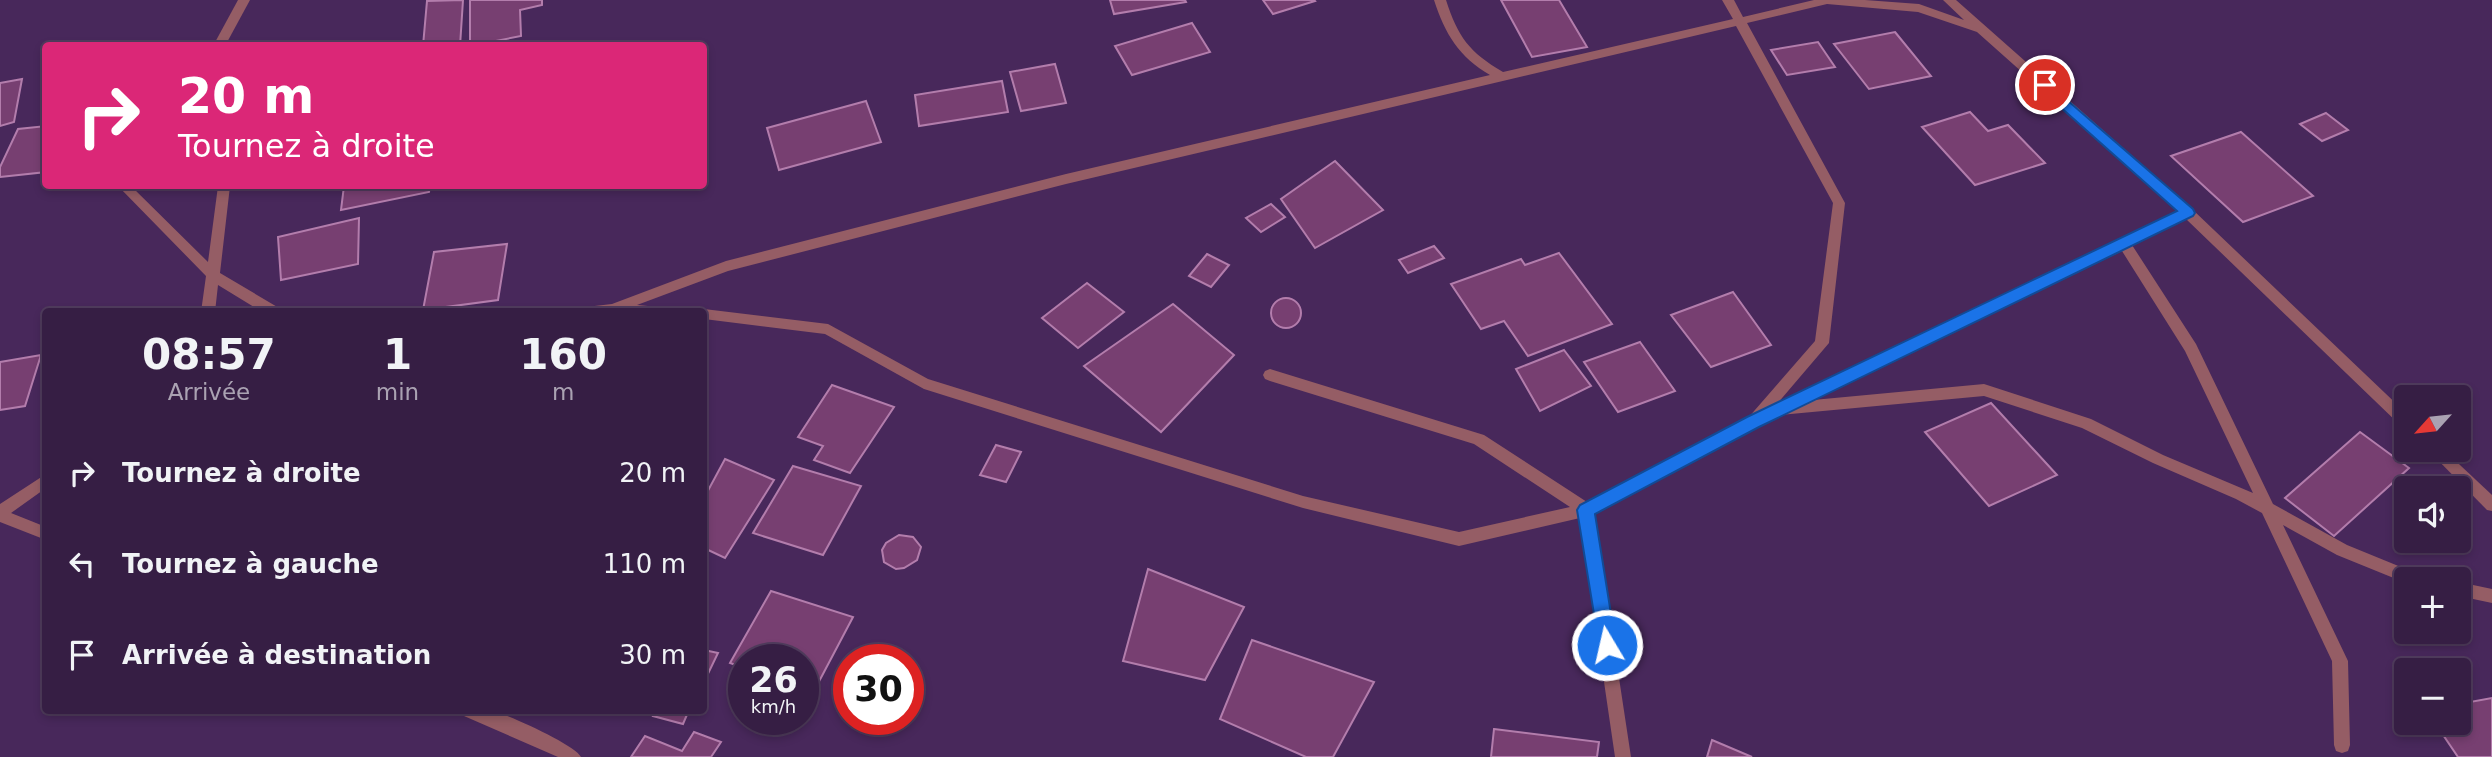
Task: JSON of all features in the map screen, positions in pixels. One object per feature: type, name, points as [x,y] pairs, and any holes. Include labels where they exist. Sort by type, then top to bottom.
[{"type":"street","points":[[221,42],[244,0]]},
{"type":"street","points":[[1440,0],[1459,47],[1473,60],[1502,77]]},
{"type":"street","points":[[1728,0],[1839,203],[1822,343],[1753,422]]},
{"type":"street","points":[[616,308],[726,266],[1066,179],[1829,0],[1919,8],[1984,31]]},
{"type":"street","points":[[1949,0],[2188,213],[2394,410]]},
{"type":"street","points":[[127,189],[214,276],[267,308]]},
{"type":"street","points":[[209,308],[224,189]]},
{"type":"street","points":[[707,314],[828,329],[924,383],[1303,502],[1459,539],[1586,510],[1753,422],[2188,213]]},
{"type":"street","points":[[2124,243],[2191,348],[2340,662],[2342,745]]},
{"type":"street","points":[[1270,374],[1479,439],[1586,510],[1623,757]]},
{"type":"street","points":[[1780,409],[1984,390],[2087,423],[2158,459],[2241,494],[2342,550],[2394,571]]},
{"type":"street","points":[[2447,462],[2492,505]]},
{"type":"street","points":[[0,514],[42,483]]},
{"type":"street","points":[[0,514],[42,532]]},
{"type":"street","points":[[2471,592],[2492,596]]},
{"type":"street","points":[[479,714],[555,746],[573,757]]},
{"type":"building","points":[[463,0],[460,42],[423,42],[427,1]]},
{"type":"building","points":[[470,0],[542,0],[542,5],[520,10],[521,36],[490,42],[470,42]]},
{"type":"building","points":[[1110,0],[1185,0],[1186,2],[1114,14]]},
{"type":"building","points":[[1263,0],[1314,0],[1315,1],[1273,14]]},
{"type":"building","points":[[1501,0],[1559,0],[1587,47],[1532,57]]},
{"type":"building","points":[[1192,23],[1210,52],[1132,75],[1115,46]]},
{"type":"building","points":[[1895,32],[1931,76],[1869,89],[1834,44]]},
{"type":"building","points":[[1818,42],[1835,67],[1787,75],[1771,50]]},
{"type":"building","points":[[1055,64],[1066,103],[1021,111],[1010,72]]},
{"type":"building","points":[[22,79],[14,122],[0,126],[0,83]]},
{"type":"building","points":[[1002,81],[1008,112],[919,126],[915,95]]},
{"type":"building","points":[[866,101],[881,142],[779,170],[767,128]]},
{"type":"building","points":[[1970,112],[1988,131],[2008,125],[2045,163],[1975,185],[1922,127]]},
{"type":"building","points":[[2326,113],[2348,130],[2322,141],[2300,124]]},
{"type":"building","points":[[42,126],[42,172],[0,177],[0,167],[18,129]]},
{"type":"building","points":[[2241,132],[2313,196],[2243,222],[2171,156]]},
{"type":"building","points":[[1335,161],[1383,210],[1315,248],[1281,199]]},
{"type":"building","points":[[344,189],[430,189],[429,192],[341,210]]},
{"type":"building","points":[[1271,204],[1285,217],[1261,232],[1246,218]]},
{"type":"building","points":[[359,218],[358,264],[281,280],[278,237]]},
{"type":"building","points":[[507,244],[498,300],[423,308],[434,252]]},
{"type":"building","points":[[1434,246],[1444,258],[1408,273],[1399,260]]},
{"type":"building","points":[[1559,253],[1612,324],[1528,356],[1504,321],[1481,329],[1451,284],[1521,259],[1525,265]]},
{"type":"building","points":[[1207,254],[1229,265],[1211,287],[1189,276]]},
{"type":"building","points":[[1087,283],[1124,312],[1078,348],[1042,318]]},
{"type":"building","points":[[1733,292],[1771,345],[1711,367],[1671,315]]},
{"type":"building","points":[[1286,298],[1297,302],[1301,313],[1297,324],[1286,328],[1275,324],[1271,313],[1275,302]]},
{"type":"building","points":[[1173,304],[1234,355],[1161,432],[1084,366]]},
{"type":"building","points":[[1640,342],[1675,391],[1618,412],[1584,362]]},
{"type":"building","points":[[1564,350],[1591,386],[1540,411],[1516,369]]},
{"type":"building","points":[[41,355],[25,406],[0,410],[0,362]]},
{"type":"building","points":[[832,385],[894,407],[850,473],[814,460],[823,446],[798,437]]},
{"type":"building","points":[[1991,403],[2057,475],[1989,506],[1925,432]]},
{"type":"building","points":[[2360,432],[2394,457],[2394,462],[2401,462],[2409,468],[2400,476],[2394,476],[2394,482],[2334,536],[2285,498]]},
{"type":"building","points":[[996,445],[1021,452],[1006,482],[980,475]]},
{"type":"building","points":[[725,459],[774,480],[725,558],[707,549],[707,492]]},
{"type":"building","points":[[793,466],[861,486],[823,555],[753,533]]},
{"type":"building","points":[[899,535],[913,537],[921,547],[917,560],[904,568],[896,569],[884,562],[882,550],[886,543]]},
{"type":"building","points":[[1148,569],[1244,607],[1205,680],[1123,661]]},
{"type":"building","points":[[771,591],[853,617],[839,644],[833,644],[833,655],[819,682],[819,644],[741,644]]},
{"type":"building","points":[[1252,640],[1374,682],[1333,757],[1306,757],[1220,719]]},
{"type":"building","points":[[707,651],[718,653],[707,676]]},
{"type":"building","points":[[2492,698],[2492,757],[2458,757],[2443,735],[2471,735],[2471,702]]},
{"type":"building","points":[[654,714],[687,714],[683,724],[653,716]]},
{"type":"building","points":[[1494,729],[1599,742],[1597,757],[1491,757]]},
{"type":"building","points":[[694,732],[721,742],[711,757],[631,757],[645,736],[682,751]]},
{"type":"building","points":[[1712,740],[1752,757],[1707,757]]},
{"type":"route","points":[[1607,645],[1586,510],[1753,422],[2188,213],[2045,85]]}]
